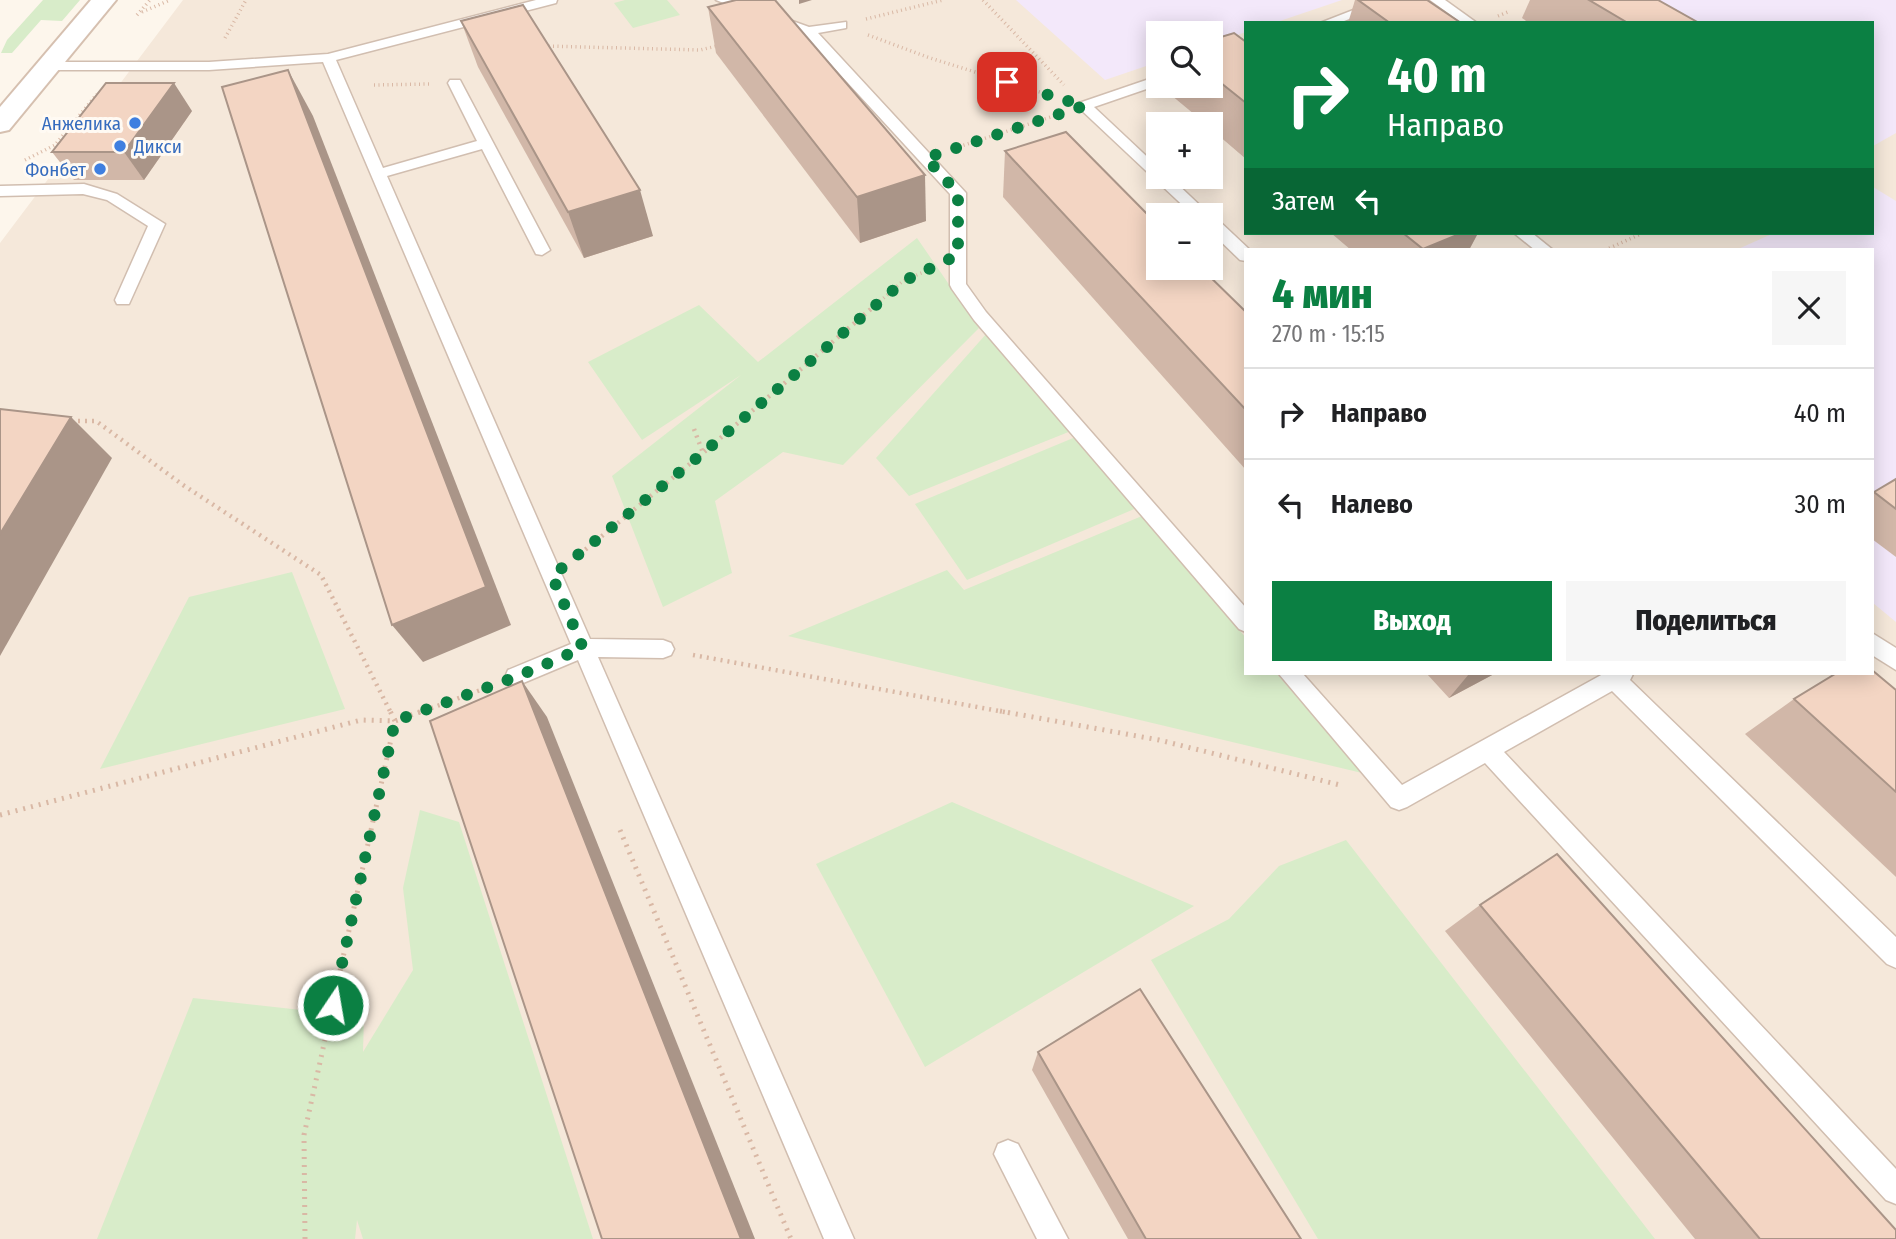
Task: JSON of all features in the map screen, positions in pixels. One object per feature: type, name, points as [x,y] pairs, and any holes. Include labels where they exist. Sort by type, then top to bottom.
[{"type":"main road","points":[[0,124],[104,0]]},
{"type":"lane","points":[[48,66],[209,66],[328,58],[551,0]]},
{"type":"lane","points":[[722,0],[808,31],[958,193],[958,285],[980,316],[1244,621]]},
{"type":"lane","points":[[1332,21],[1392,0]]},
{"type":"lane","points":[[1436,0],[1468,21]]},
{"type":"lane","points":[[808,31],[841,25]]},
{"type":"lane","points":[[328,58],[839,1239]]},
{"type":"lane","points":[[455,83],[542,250]]},
{"type":"lane","points":[[1146,84],[1084,106],[1146,163]]},
{"type":"lane","points":[[377,174],[486,143]]},
{"type":"lane","points":[[0,191],[84,189],[112,197],[157,224],[123,300]]},
{"type":"lane","points":[[1174,189],[1189,203]]},
{"type":"lane","points":[[1223,234],[1244,254]]},
{"type":"lane","points":[[1525,235],[1542,248]]},
{"type":"lane","points":[[1874,644],[1896,661]]},
{"type":"lane","points":[[516,677],[583,648],[663,649]]},
{"type":"lane","points":[[1291,675],[1399,799],[1618,676],[1896,955]]},
{"type":"lane","points":[[1487,749],[1896,1190]]},
{"type":"lane","points":[[1008,1154],[1053,1239]]},
{"type":"path","points":[[20,163],[55,145],[120,66],[118,40],[150,0]]},
{"type":"path","points":[[139,13],[170,0]]},
{"type":"path","points":[[841,25],[943,0]]},
{"type":"path","points":[[983,0],[1084,106]]},
{"type":"path","points":[[841,25],[930,58],[1084,106]]},
{"type":"path","points":[[540,46],[700,50],[723,45]]},
{"type":"path","points":[[339,86],[455,83]]},
{"type":"path","points":[[926,158],[1084,106]]},
{"type":"path","points":[[1609,248],[1639,235]]},
{"type":"path","points":[[552,576],[703,453],[904,281],[958,255]]},
{"type":"path","points":[[68,421],[96,421],[183,485],[321,575],[395,721],[304,1135],[305,1239]]},
{"type":"path","points":[[694,429],[703,453]]},
{"type":"path","points":[[663,649],[1159,740],[1399,799]]},
{"type":"path","points":[[0,815],[361,720],[395,721],[516,677]]},
{"type":"path","points":[[614,816],[791,1239]]},
{"type":"shaded area","points":[[183,0],[1896,0],[1896,1239],[0,1239],[0,243]]},
{"type":"shaded area","points":[[1016,0],[1342,0],[1280,21],[1244,21],[1244,33],[1223,40],[1223,21],[1146,21],[1146,66],[1105,80]]},
{"type":"shaded area","points":[[1582,0],[1896,0],[1896,133],[1874,145],[1874,21],[1618,21]]},
{"type":"shaded area","points":[[1874,188],[1896,201],[1896,622],[1874,604],[1874,248],[1740,248],[1770,235],[1874,235]]},
{"type":"green space","points":[[43,0],[80,0],[62,21],[41,20],[12,53],[1,53],[7,40]]},
{"type":"green space","points":[[625,0],[667,0],[680,15],[633,28],[614,3]]},
{"type":"green space","points":[[917,238],[979,328],[843,465],[783,452],[715,501],[732,573],[663,607],[612,476],[741,375],[642,440],[588,362],[699,305],[758,362]]},
{"type":"green space","points":[[987,333],[1071,431],[909,496],[876,458]]},
{"type":"green space","points":[[1078,436],[1139,507],[967,580],[915,504]]},
{"type":"green space","points":[[1142,516],[1244,636],[1244,675],[1278,675],[1362,773],[788,636],[947,570],[964,590]]},
{"type":"green space","points":[[292,572],[345,709],[100,769],[189,597]]},
{"type":"green space","points":[[952,802],[1194,906],[925,1067],[816,864]]},
{"type":"green space","points":[[420,810],[459,822],[593,1239],[363,1239],[357,1220],[355,1239],[97,1239],[193,998],[364,1017],[363,1052],[413,970],[403,888]]},
{"type":"green space","points":[[1346,840],[1655,1239],[1318,1239],[1151,960],[1229,919],[1279,866]]},
{"type":"building","points":[[736,0],[775,0],[925,175],[857,197],[708,7]]},
{"type":"building","points":[[1358,0],[1427,0],[1458,21],[1387,21]]},
{"type":"building","points":[[1589,0],[1658,0],[1695,21],[1625,21]]},
{"type":"building","points":[[523,5],[640,190],[568,212],[461,21]]},
{"type":"building","points":[[1234,33],[1244,40],[1244,101],[1223,85],[1223,36]]},
{"type":"building","points":[[288,70],[486,587],[392,625],[222,87]]},
{"type":"building","points":[[106,83],[174,83],[124,152],[52,152]]},
{"type":"building","points":[[1066,132],[1146,213],[1146,280],[1213,280],[1244,310],[1244,408],[1005,151]]},
{"type":"building","points":[[1406,235],[1457,235],[1425,248]]},
{"type":"building","points":[[0,409],[71,417],[0,534]]},
{"type":"building","points":[[1896,479],[1896,509],[1874,492]]},
{"type":"building","points":[[1874,672],[1896,690],[1896,792],[1794,699],[1833,675],[1874,675]]},
{"type":"building","points":[[522,681],[741,1239],[602,1239],[430,721]]},
{"type":"building","points":[[1557,854],[1896,1230],[1896,1239],[1760,1239],[1480,905]]},
{"type":"building","points":[[1140,989],[1301,1239],[1146,1239],[1038,1052]]},
{"type":"place","name":"Анжелика","points":[[135,123]]},
{"type":"place","name":"Дикси","points":[[120,146]]},
{"type":"place","name":"Фонбет","points":[[100,169]]},
{"type":"route","points":[[333,1005],[395,721],[516,677],[583,648],[552,576],[703,453],[904,281],[958,255],[958,193],[926,158],[1084,106],[1007,82]]}]
